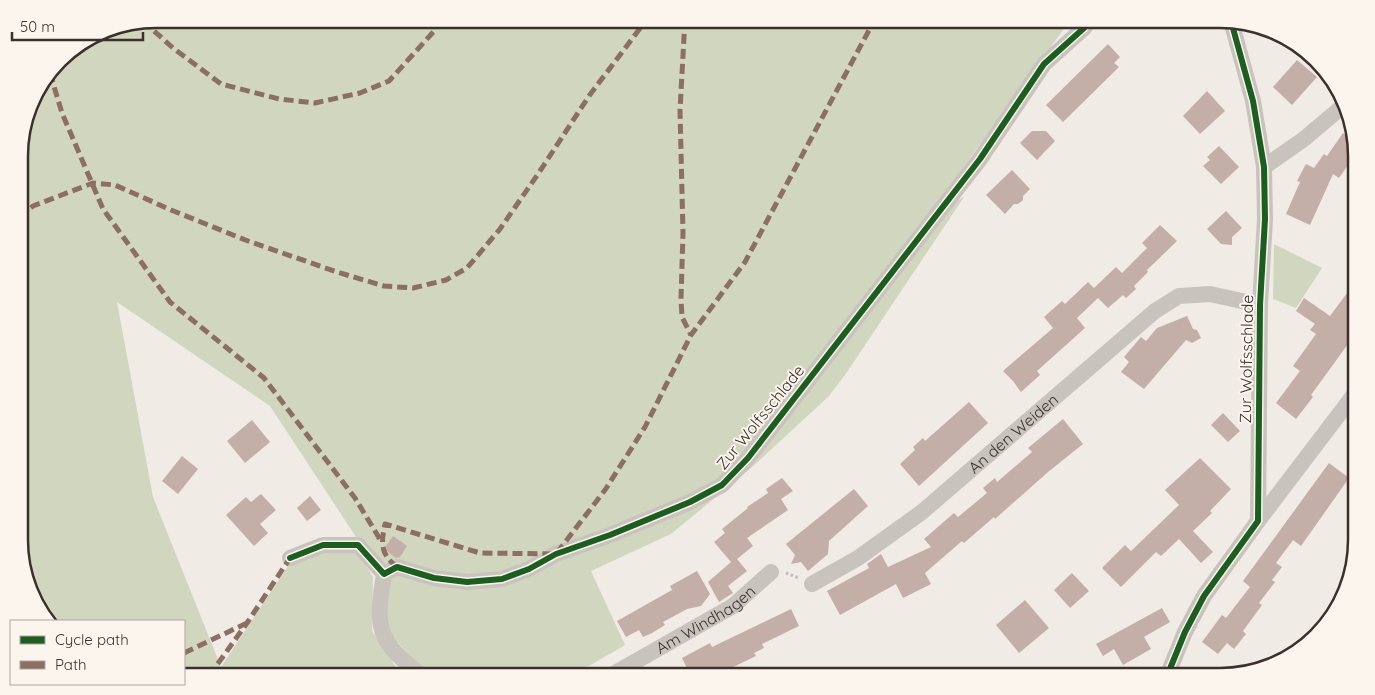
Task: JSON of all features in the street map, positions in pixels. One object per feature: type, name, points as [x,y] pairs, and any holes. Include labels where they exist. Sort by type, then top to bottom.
[{"type":"street","name":"Zur Wolfsschlade","points":[[384,574],[397,566],[442,579],[467,582],[502,579],[529,569],[556,554],[610,535],[690,502],[722,485],[748,458],[980,159],[1044,64],[1084,28]]},
{"type":"street","name":"Zur Wolfsschlade","points":[[1233,29],[1253,101],[1264,167],[1264,219],[1260,305],[1258,521]]},
{"type":"street","points":[[1264,167],[1304,139],[1339,109]]},
{"type":"street","name":"An den Weiden","points":[[812,584],[858,558],[922,512],[1155,311],[1179,296],[1210,294],[1260,305]]},
{"type":"street","points":[[1171,667],[1185,632],[1204,596],[1348,403]]},
{"type":"street","points":[[290,558],[323,545],[358,545],[384,574],[379,616],[382,632],[390,647],[413,668]]},
{"type":"street","name":"Am Windhagen","points":[[625,668],[733,606],[770,572]]},
{"type":"path","points":[[770,572],[786,573],[812,584]]},
{"type":"green space","points":[[147,28],[1064,28],[905,248],[948,205],[964,197],[845,375],[828,397],[751,468],[671,534],[591,571],[625,645],[589,666],[581,668],[423,668],[388,631],[386,572],[358,540],[270,406],[117,302],[153,497],[221,667],[292,560],[323,547],[357,549],[373,577],[372,631],[397,668],[185,668],[185,620],[56,620],[49,611],[37,588],[32,573],[28,540],[28,147],[32,122],[37,107],[49,84],[65,65],[84,49],[107,37],[122,32]]},
{"type":"green space","points":[[1274,244],[1322,268],[1296,308],[1273,299]]},
{"type":"building","points":[[1108,44],[1120,57],[1114,63],[1119,67],[1063,122],[1046,105]]},
{"type":"building","points":[[1297,60],[1317,77],[1292,105],[1273,87]]},
{"type":"building","points":[[1207,91],[1225,111],[1200,134],[1183,116]]},
{"type":"building","points":[[1032,131],[1046,131],[1055,141],[1037,160],[1020,143]]},
{"type":"building","points":[[1343,133],[1345,135],[1348,165],[1339,178],[1333,174],[1310,225],[1286,214],[1300,182],[1297,181],[1306,164],[1314,168],[1324,154],[1327,156]]},
{"type":"building","points":[[1219,146],[1239,167],[1221,184],[1203,166],[1210,160],[1207,157]]},
{"type":"building","points":[[1012,170],[1030,189],[1023,196],[1023,200],[1018,204],[1014,204],[1005,214],[986,195]]},
{"type":"building","points":[[1226,211],[1242,228],[1232,237],[1232,245],[1221,244],[1207,229]]},
{"type":"building","points":[[1160,225],[1177,241],[1147,270],[1148,272],[1134,286],[1136,289],[1126,298],[1123,295],[1108,308],[1098,298],[1077,318],[1085,328],[1037,371],[1040,375],[1021,392],[1003,371],[1053,328],[1044,317],[1062,301],[1065,304],[1088,282],[1094,288],[1116,267],[1122,273],[1147,248],[1142,243]]},
{"type":"building","points":[[1348,292],[1348,344],[1296,419],[1276,403],[1300,371],[1293,366],[1316,334],[1310,330],[1315,324],[1296,311],[1304,298],[1330,316]]},
{"type":"building","points":[[1187,316],[1193,329],[1197,330],[1201,338],[1192,343],[1186,340],[1144,389],[1121,372],[1129,362],[1124,357],[1141,337],[1146,341],[1157,328]]},
{"type":"building","points":[[969,402],[988,423],[919,486],[900,464],[915,450],[913,447],[923,438],[925,441]]},
{"type":"building","points":[[1223,413],[1240,431],[1228,442],[1211,425]]},
{"type":"building","points":[[1063,419],[1083,444],[995,519],[994,517],[964,543],[962,541],[925,573],[931,584],[903,598],[896,584],[840,615],[827,591],[869,568],[867,564],[881,554],[888,567],[931,547],[924,539],[954,513],[958,517],[987,493],[983,488],[995,478],[997,482],[1032,452],[1028,448]]},
{"type":"building","points":[[252,420],[270,442],[245,463],[227,441]]},
{"type":"building","points":[[182,456],[198,469],[178,494],[162,481]]},
{"type":"building","points":[[1200,458],[1231,489],[1210,511],[1212,513],[1193,531],[1213,552],[1201,563],[1179,539],[1161,556],[1156,552],[1121,587],[1102,568],[1125,545],[1131,551],[1179,505],[1165,490]]},
{"type":"building","points":[[1329,463],[1348,477],[1301,546],[1293,540],[1276,563],[1282,567],[1272,580],[1275,582],[1259,603],[1262,605],[1243,631],[1246,634],[1234,649],[1227,643],[1218,654],[1202,642],[1222,615],[1226,618],[1250,587],[1243,581]]},
{"type":"building","points":[[782,478],[793,491],[781,499],[788,510],[747,538],[753,546],[737,559],[747,571],[728,586],[733,593],[719,602],[708,582],[731,562],[714,542],[725,533],[722,529],[747,507],[768,493],[766,489]]},
{"type":"building","points":[[854,489],[868,506],[829,541],[828,554],[808,571],[801,562],[791,564],[795,555],[786,544]]},
{"type":"building","points":[[261,494],[276,510],[260,524],[268,533],[254,546],[226,515],[246,497],[251,502]]},
{"type":"building","points":[[310,496],[321,510],[307,521],[297,508]]},
{"type":"building","points":[[393,536],[407,546],[400,557],[396,558],[384,549]]},
{"type":"building","points":[[697,571],[710,594],[701,606],[687,609],[663,622],[665,625],[643,637],[639,630],[626,637],[617,621],[672,590],[670,586]]},
{"type":"building","points":[[1072,573],[1089,591],[1070,608],[1054,590]]},
{"type":"building","points":[[1025,600],[1049,628],[1019,653],[996,625]]},
{"type":"building","points":[[1162,608],[1170,622],[1144,637],[1151,649],[1123,665],[1114,649],[1103,656],[1096,644]]},
{"type":"building","points":[[791,609],[799,626],[762,644],[764,648],[754,653],[756,656],[732,667],[687,668],[682,658],[710,643],[712,647]]},
{"type":"marked path","points":[[151,28],[173,48],[221,84],[279,99],[315,103],[360,93],[389,81],[436,28]]},
{"type":"marked path","points":[[28,210],[33,206],[93,183],[115,185],[248,241],[384,286],[413,288],[446,280],[467,268],[500,229],[589,96],[640,28]]},
{"type":"marked path","points":[[685,28],[680,110],[683,233],[681,299],[682,317],[691,335]]},
{"type":"marked path","points":[[397,567],[387,557],[383,548],[385,524],[480,553],[556,554],[605,490],[645,427],[691,335],[745,262],[870,28]]},
{"type":"marked path","points":[[52,80],[62,113],[103,209],[170,302],[264,378],[355,498],[381,541]]},
{"type":"marked path","points":[[215,668],[290,558]]},
{"type":"marked path","points":[[185,653],[247,623]]},
{"type":"cycle path","points":[[290,558],[323,545],[358,545],[384,574],[397,567],[434,578],[467,582],[502,579],[529,569],[556,554],[610,535],[690,502],[722,485],[748,458],[980,159],[1044,64],[1084,28]]},
{"type":"cycle path","points":[[1171,667],[1185,632],[1204,596],[1258,521],[1260,305],[1265,219],[1264,167],[1253,101],[1233,29]]}]
